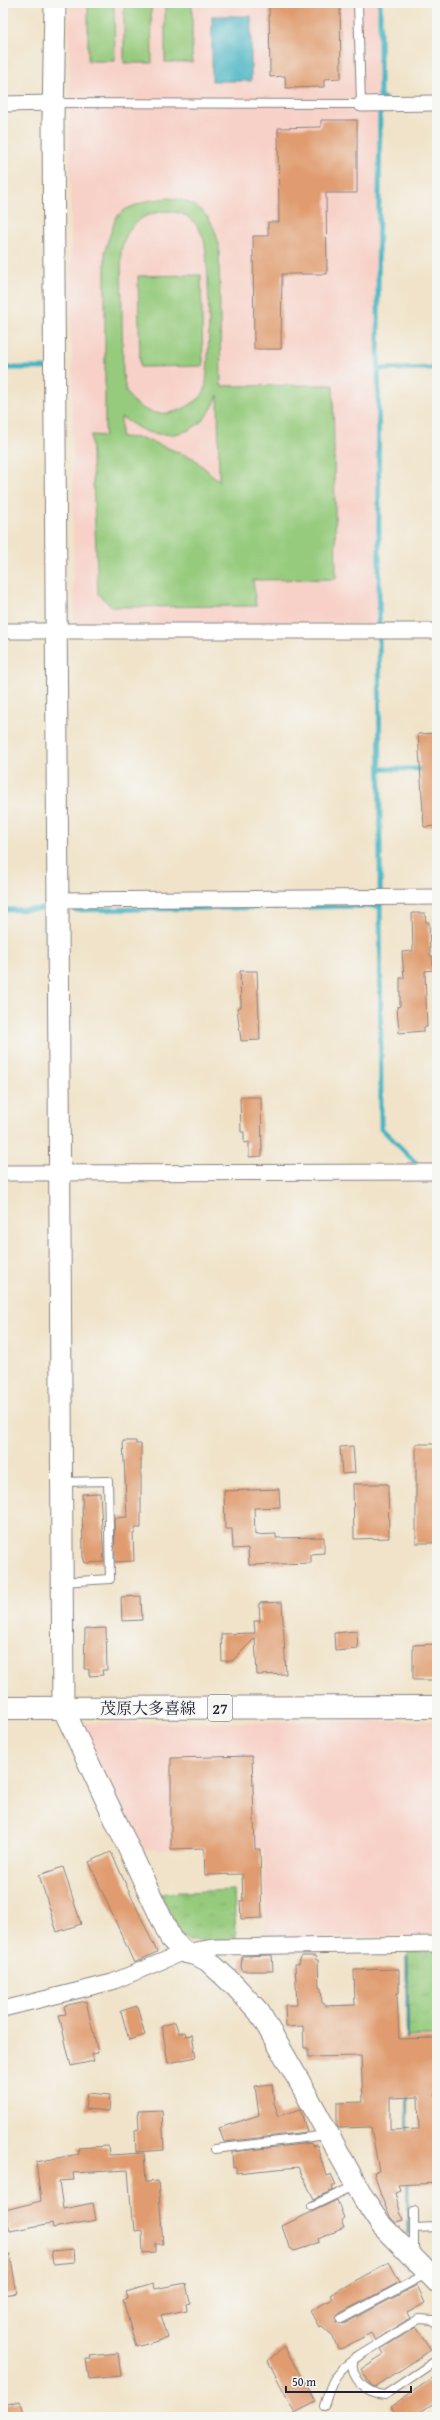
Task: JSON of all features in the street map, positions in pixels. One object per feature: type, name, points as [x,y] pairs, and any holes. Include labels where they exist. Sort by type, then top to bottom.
[{"type":"main road","name":"茂原大多喜線","points":[[3,1708],[437,1707]]},
{"type":"street","points":[[55,3],[53,103],[58,1173],[63,1708],[171,1939],[184,1952],[197,1955],[208,1961],[235,1986],[259,2012],[298,2079],[327,2135],[382,2226],[426,2272]]},
{"type":"street","points":[[3,104],[53,103]]},
{"type":"street","points":[[361,104],[437,103]]},
{"type":"street","points":[[3,631],[437,631]]},
{"type":"street","points":[[57,900],[437,898]]},
{"type":"street","points":[[3,1173],[437,1172]]},
{"type":"street","points":[[3,2009],[112,1982],[184,1952],[215,1947],[437,1944]]},
{"type":"lane","points":[[53,103],[361,104],[358,3]]},
{"type":"lane","points":[[61,1482],[108,1481],[110,1580],[62,1582]]},
{"type":"lane","points":[[215,2149],[327,2135]]},
{"type":"lane","points":[[312,2206],[356,2184]]},
{"type":"lane","points":[[341,2319],[426,2272],[414,2228],[414,2211]]},
{"type":"lane","points":[[414,2228],[437,2227]]},
{"type":"lane","points":[[324,2406],[333,2380],[340,2369],[419,2319],[433,2320],[437,2324]]},
{"type":"lane","points":[[353,2360],[352,2366],[364,2388],[385,2395],[437,2360]]},
{"type":"shaded area","points":[[69,3],[380,3],[380,625],[74,624]]},
{"type":"shaded area","points":[[437,1721],[437,1936],[265,1938],[264,1848],[139,1850],[80,1723]]},
{"type":"green space","points":[[88,3],[114,3],[115,61],[88,61]]},
{"type":"green space","points":[[124,3],[151,3],[152,63],[124,63]]},
{"type":"green space","points":[[165,3],[192,3],[192,62],[165,62]]},
{"type":"green space","points":[[169,198],[196,206],[208,218],[216,234],[219,244],[221,386],[333,385],[336,579],[253,580],[256,606],[112,607],[98,594],[91,435],[105,436],[105,250],[116,217],[126,209],[147,201]],"holes":[[[166,211],[179,213],[189,218],[197,225],[203,237],[207,265],[208,288],[208,362],[204,392],[199,398],[180,410],[171,413],[154,413],[139,406],[132,400],[127,393],[123,375],[121,251],[127,234],[136,222],[149,215]],[[218,395],[219,481],[193,458],[142,438],[121,437],[121,417],[140,429],[148,432],[164,434],[184,432],[201,422],[208,414]]]},
{"type":"green space","points":[[201,275],[203,366],[140,367],[138,276]]},
{"type":"green space","points":[[234,1890],[236,1940],[189,1941],[181,1936],[160,1893]]},
{"type":"green space","points":[[408,1952],[437,1952],[437,2036],[408,2037]]},
{"type":"water","points":[[212,16],[251,16],[251,81],[212,81]]},
{"type":"water","points":[[408,1956],[409,2234],[407,2234],[406,1957]]},
{"type":"building","points":[[269,3],[340,3],[341,78],[324,79],[324,87],[286,88],[285,76],[270,77]]},
{"type":"building","points":[[321,120],[357,120],[357,193],[326,193],[327,274],[282,274],[281,349],[254,349],[253,236],[268,236],[268,222],[279,222],[278,128],[321,127]]},
{"type":"building","points":[[436,733],[437,826],[424,827],[418,734]]},
{"type":"building","points":[[412,913],[425,913],[426,922],[429,922],[430,956],[433,956],[433,970],[425,971],[427,1027],[424,1027],[424,1031],[399,1033],[397,1007],[400,1006],[400,978],[404,978],[402,952],[413,951]]},
{"type":"building","points":[[240,971],[257,971],[260,1040],[241,1041],[237,1008],[241,1007]]},
{"type":"building","points":[[240,1097],[261,1097],[262,1156],[249,1157],[249,1142],[244,1143],[244,1132],[241,1132]]},
{"type":"building","points":[[123,1441],[136,1441],[136,1444],[141,1444],[141,1528],[135,1528],[135,1533],[133,1534],[134,1561],[115,1562],[114,1518],[127,1517]]},
{"type":"building","points":[[416,1444],[437,1444],[437,1543],[416,1543]]},
{"type":"building","points":[[353,1446],[355,1473],[342,1474],[340,1447]]},
{"type":"building","points":[[353,1484],[388,1484],[389,1538],[354,1539]]},
{"type":"building","points":[[279,1489],[280,1507],[254,1508],[255,1535],[276,1534],[276,1538],[324,1537],[324,1553],[311,1554],[311,1563],[249,1565],[248,1548],[233,1549],[232,1529],[225,1529],[224,1491]]},
{"type":"building","points":[[100,1493],[104,1562],[85,1563],[83,1557],[82,1494]]},
{"type":"building","points":[[141,1596],[142,1620],[122,1621],[121,1597]]},
{"type":"building","points":[[282,1602],[286,1674],[257,1675],[255,1638],[232,1661],[222,1661],[221,1634],[255,1633],[254,1621],[260,1621],[259,1603]]},
{"type":"building","points":[[106,1628],[107,1670],[102,1670],[103,1675],[89,1676],[89,1669],[84,1669],[85,1629]]},
{"type":"building","points":[[357,1631],[358,1649],[335,1651],[334,1633]]},
{"type":"building","points":[[437,1644],[437,1680],[413,1680],[413,1645]]},
{"type":"building","points":[[252,1756],[255,1849],[260,1849],[262,1918],[241,1919],[240,1901],[243,1901],[242,1874],[205,1875],[204,1848],[171,1849],[171,1758]]},
{"type":"building","points":[[111,1852],[157,1952],[134,1963],[89,1862]]},
{"type":"building","points":[[63,1867],[81,1924],[57,1932],[39,1875]]},
{"type":"building","points":[[272,1955],[273,1971],[243,1971],[241,1968],[242,1956]]},
{"type":"building","points":[[301,1956],[315,1956],[316,1960],[318,1960],[319,1988],[321,1988],[322,2004],[325,2004],[325,2006],[355,2005],[354,1970],[399,1969],[399,1993],[397,1993],[399,2039],[437,2038],[437,2064],[435,2064],[437,2183],[398,2185],[400,2191],[395,2193],[403,2221],[396,2223],[391,2218],[381,2196],[374,2172],[379,2171],[371,2127],[339,2128],[337,2126],[337,2103],[363,2102],[361,2056],[308,2057],[308,2048],[304,2048],[303,2026],[286,2027],[285,2005],[297,2005],[295,1964],[299,1964]],"holes":[[[418,2097],[419,2129],[390,2130],[390,2098]]]},
{"type":"building","points":[[86,2001],[98,2053],[92,2054],[94,2061],[71,2066],[59,2015],[66,2014],[64,2006]]},
{"type":"building","points":[[137,2006],[145,2035],[129,2040],[121,2011]]},
{"type":"building","points":[[175,2022],[179,2033],[185,2032],[186,2036],[192,2035],[196,2057],[168,2063],[162,2026]]},
{"type":"building","points":[[272,2084],[274,2103],[279,2116],[300,2109],[307,2132],[224,2142],[219,2128],[259,2115],[255,2086]]},
{"type":"building","points":[[87,2093],[110,2095],[109,2111],[85,2109]]},
{"type":"building","points":[[162,2110],[164,2150],[136,2152],[135,2130],[139,2129],[138,2111]]},
{"type":"building","points":[[311,2143],[312,2146],[317,2145],[326,2176],[331,2174],[336,2185],[332,2187],[333,2190],[314,2199],[298,2167],[236,2173],[236,2167],[233,2168],[232,2152]]},
{"type":"building","points":[[108,2146],[109,2155],[144,2153],[146,2182],[158,2181],[163,2244],[156,2244],[156,2252],[143,2253],[142,2230],[135,2231],[134,2220],[132,2220],[128,2170],[73,2173],[74,2180],[59,2181],[63,2209],[93,2203],[96,2220],[53,2228],[52,2223],[10,2231],[5,2210],[41,2201],[36,2162],[79,2154],[78,2148]]},
{"type":"building","points":[[337,2200],[344,2218],[341,2220],[344,2228],[318,2239],[319,2242],[307,2247],[294,2251],[289,2247],[282,2226]]},
{"type":"building","points":[[74,2249],[75,2262],[53,2264],[51,2251]]},
{"type":"building","points":[[10,2255],[17,2293],[3,2295],[3,2256]]},
{"type":"building","points":[[389,2262],[400,2282],[338,2314],[336,2322],[344,2324],[417,2285],[425,2303],[407,2313],[410,2318],[375,2340],[371,2333],[343,2348],[338,2349],[332,2335],[322,2326],[319,2327],[310,2311],[332,2299],[330,2295]]},
{"type":"building","points":[[186,2283],[190,2303],[186,2304],[187,2310],[161,2315],[168,2338],[136,2347],[123,2300],[128,2298],[126,2292],[153,2284],[154,2289]]},
{"type":"building","points":[[416,2327],[431,2350],[375,2387],[371,2385],[361,2369],[384,2354],[381,2349]]},
{"type":"building","points":[[284,2346],[305,2383],[307,2382],[316,2402],[295,2413],[268,2361]]},
{"type":"building","points":[[118,2353],[121,2376],[89,2379],[86,2359],[91,2359],[90,2356]]},
{"type":"building","points":[[437,2375],[437,2401],[413,2417],[397,2417],[390,2407]]},
{"type":"building","points":[[20,2401],[23,2414],[3,2417],[3,2405]]},
{"type":"waterway","points":[[380,3],[380,98],[384,98]]},
{"type":"waterway","points":[[380,107],[378,288],[381,1128],[422,1169]]},
{"type":"waterway","points":[[3,368],[46,368]]},
{"type":"waterway","points":[[380,369],[437,368]]},
{"type":"waterway","points":[[380,769],[437,769]]},
{"type":"waterway","points":[[75,910],[380,906]]},
{"type":"waterway","points":[[3,910],[49,909]]},
{"type":"waterway","points":[[428,1175],[437,1184]]}]
